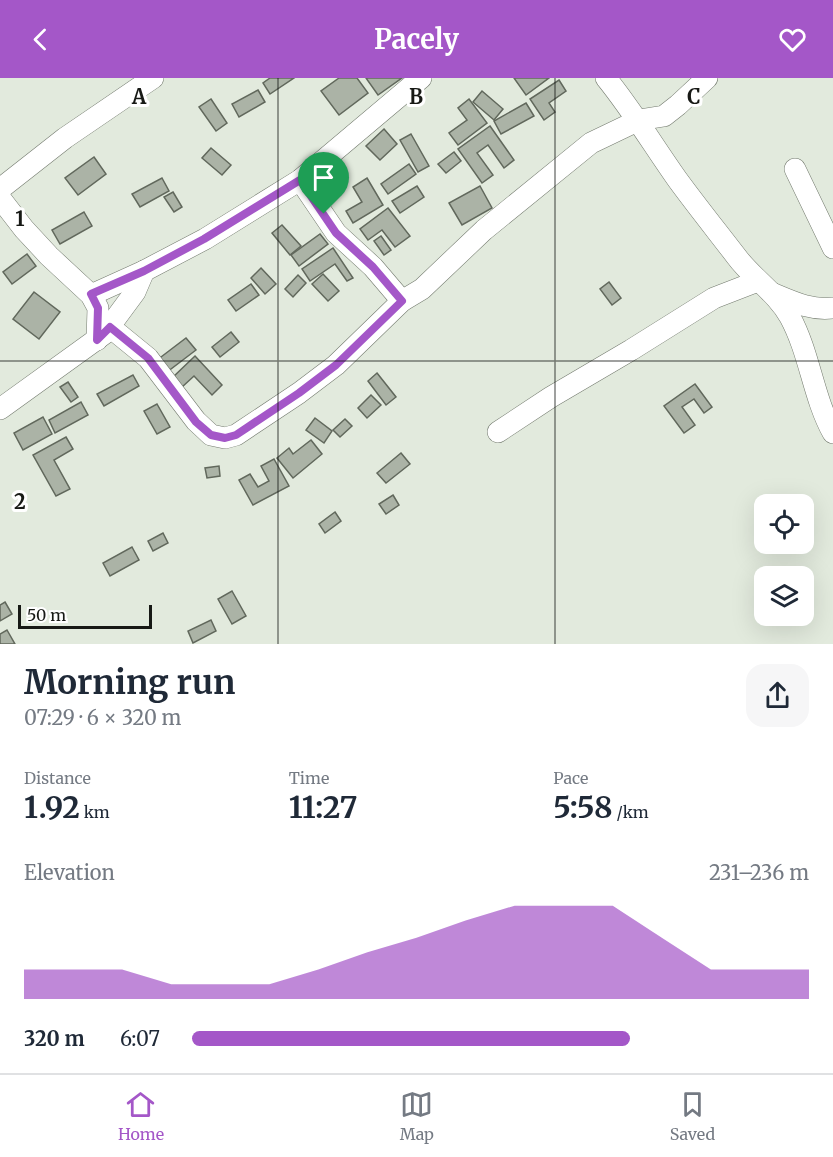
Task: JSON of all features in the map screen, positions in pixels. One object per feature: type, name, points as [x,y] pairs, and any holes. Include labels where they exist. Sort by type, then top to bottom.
[{"type":"street","points":[[0,189],[73,132],[153,78]]},
{"type":"street","points":[[91,294],[144,271],[204,239],[300,180],[421,78]]},
{"type":"street","points":[[606,78],[639,120],[677,179],[737,258],[782,305],[791,318],[805,353],[817,396],[833,433]]},
{"type":"street","points":[[0,198],[49,256],[91,294],[98,308],[104,333],[148,358],[196,422],[211,435],[225,438],[252,426],[336,365],[402,301],[422,289],[484,230],[591,143],[639,120],[664,116],[707,78]]},
{"type":"street","points":[[795,169],[833,248]]},
{"type":"street","points":[[300,180],[336,233],[373,267],[402,301]]},
{"type":"street","points":[[0,409],[104,333],[135,292],[144,271]]},
{"type":"street","points":[[498,432],[551,397],[714,298],[764,287],[799,304],[822,310],[833,308]]},
{"type":"building","points":[[270,78],[294,78],[270,94],[263,83]]},
{"type":"building","points":[[339,78],[357,78],[368,93],[339,115],[321,91]]},
{"type":"building","points":[[366,78],[402,78],[378,95]]},
{"type":"building","points":[[514,78],[549,78],[526,95]]},
{"type":"building","points":[[559,80],[566,91],[549,103],[555,112],[544,120],[530,99]]},
{"type":"building","points":[[258,90],[265,102],[239,117],[232,104]]},
{"type":"building","points":[[482,91],[503,109],[494,120],[473,102]]},
{"type":"building","points":[[211,99],[227,123],[216,131],[199,107]]},
{"type":"building","points":[[469,99],[487,123],[458,145],[449,133],[467,120],[458,108]]},
{"type":"building","points":[[526,103],[534,116],[501,134],[494,121]]},
{"type":"building","points":[[490,126],[514,160],[504,168],[488,145],[477,153],[493,175],[482,183],[458,149]]},
{"type":"building","points":[[384,129],[397,144],[380,160],[366,146]]},
{"type":"building","points":[[411,134],[429,166],[418,172],[400,140]]},
{"type":"building","points":[[211,148],[231,165],[222,175],[202,158]]},
{"type":"building","points":[[454,152],[461,161],[446,173],[438,164]]},
{"type":"building","points":[[94,157],[106,174],[78,195],[65,178]]},
{"type":"building","points":[[409,164],[416,174],[388,194],[381,184]]},
{"type":"building","points":[[162,178],[169,191],[140,207],[132,194]]},
{"type":"building","points":[[367,178],[383,205],[353,223],[346,211],[362,202],[353,187]]},
{"type":"building","points":[[417,186],[424,197],[400,213],[392,201]]},
{"type":"building","points":[[480,186],[492,208],[462,225],[449,203]]},
{"type":"building","points":[[173,192],[182,207],[174,212],[164,197]]},
{"type":"building","points":[[388,208],[410,236],[395,247],[382,230],[368,240],[360,229]]},
{"type":"building","points":[[84,212],[92,226],[60,244],[52,230]]},
{"type":"building","points":[[282,225],[301,246],[290,255],[272,233]]},
{"type":"building","points":[[320,234],[328,244],[299,266],[291,255]]},
{"type":"building","points":[[381,236],[391,250],[384,255],[374,241]]},
{"type":"building","points":[[333,248],[353,278],[347,281],[335,264],[310,281],[302,269]]},
{"type":"building","points":[[27,254],[36,266],[12,284],[3,272]]},
{"type":"building","points":[[261,268],[276,284],[265,294],[251,278]]},
{"type":"building","points":[[323,274],[339,291],[328,301],[312,284]]},
{"type":"building","points":[[298,275],[306,283],[293,297],[285,289]]},
{"type":"building","points":[[609,282],[621,298],[612,305],[600,289]]},
{"type":"building","points":[[251,284],[259,295],[236,311],[228,300]]},
{"type":"building","points":[[34,292],[60,312],[39,339],[13,319]]},
{"type":"building","points":[[231,332],[239,342],[220,357],[212,347]]},
{"type":"building","points":[[186,338],[196,350],[167,372],[157,360]]},
{"type":"building","points":[[195,356],[222,385],[212,395],[194,376],[181,388],[172,378]]},
{"type":"building","points":[[377,373],[396,397],[386,405],[368,381]]},
{"type":"building","points":[[133,375],[139,386],[104,406],[97,394]]},
{"type":"building","points":[[68,382],[78,397],[71,402],[60,387]]},
{"type":"building","points":[[695,384],[712,407],[704,413],[694,399],[682,407],[695,425],[684,433],[664,406]]},
{"type":"building","points":[[371,395],[381,405],[367,418],[358,408]]},
{"type":"building","points":[[81,402],[88,415],[55,433],[49,420]]},
{"type":"building","points":[[157,404],[170,427],[157,434],[144,411]]},
{"type":"building","points":[[43,417],[52,434],[23,450],[14,433]]},
{"type":"building","points":[[315,418],[332,431],[324,443],[306,430]]},
{"type":"building","points":[[345,419],[352,426],[340,437],[333,430]]},
{"type":"building","points":[[66,437],[73,449],[54,460],[70,489],[56,496],[33,455]]},
{"type":"building","points":[[311,440],[322,454],[293,478],[277,458],[289,448],[293,454]]},
{"type":"building","points":[[401,453],[410,464],[386,483],[377,473]]},
{"type":"building","points":[[274,459],[289,486],[253,505],[239,480],[250,474],[258,487],[269,481],[261,466]]},
{"type":"building","points":[[219,466],[220,476],[207,478],[205,468]]},
{"type":"building","points":[[393,495],[399,505],[386,514],[379,504]]},
{"type":"building","points":[[335,512],[341,521],[325,533],[319,524]]},
{"type":"building","points":[[163,533],[168,543],[153,551],[148,541]]},
{"type":"building","points":[[132,547],[139,560],[110,576],[103,563]]},
{"type":"building","points":[[232,591],[246,616],[232,624],[218,599]]},
{"type":"building","points":[[5,602],[12,614],[0,621],[0,605]]},
{"type":"building","points":[[211,620],[216,631],[193,643],[188,631]]},
{"type":"building","points":[[7,630],[15,644],[0,644],[0,634]]},
{"type":"route","points":[[300,180],[324,214],[336,233],[386,280],[402,301],[336,365],[252,426],[236,435],[225,438],[211,435],[196,422],[148,358],[110,327],[97,340],[98,308],[91,294],[105,290],[204,239],[300,180]]}]
